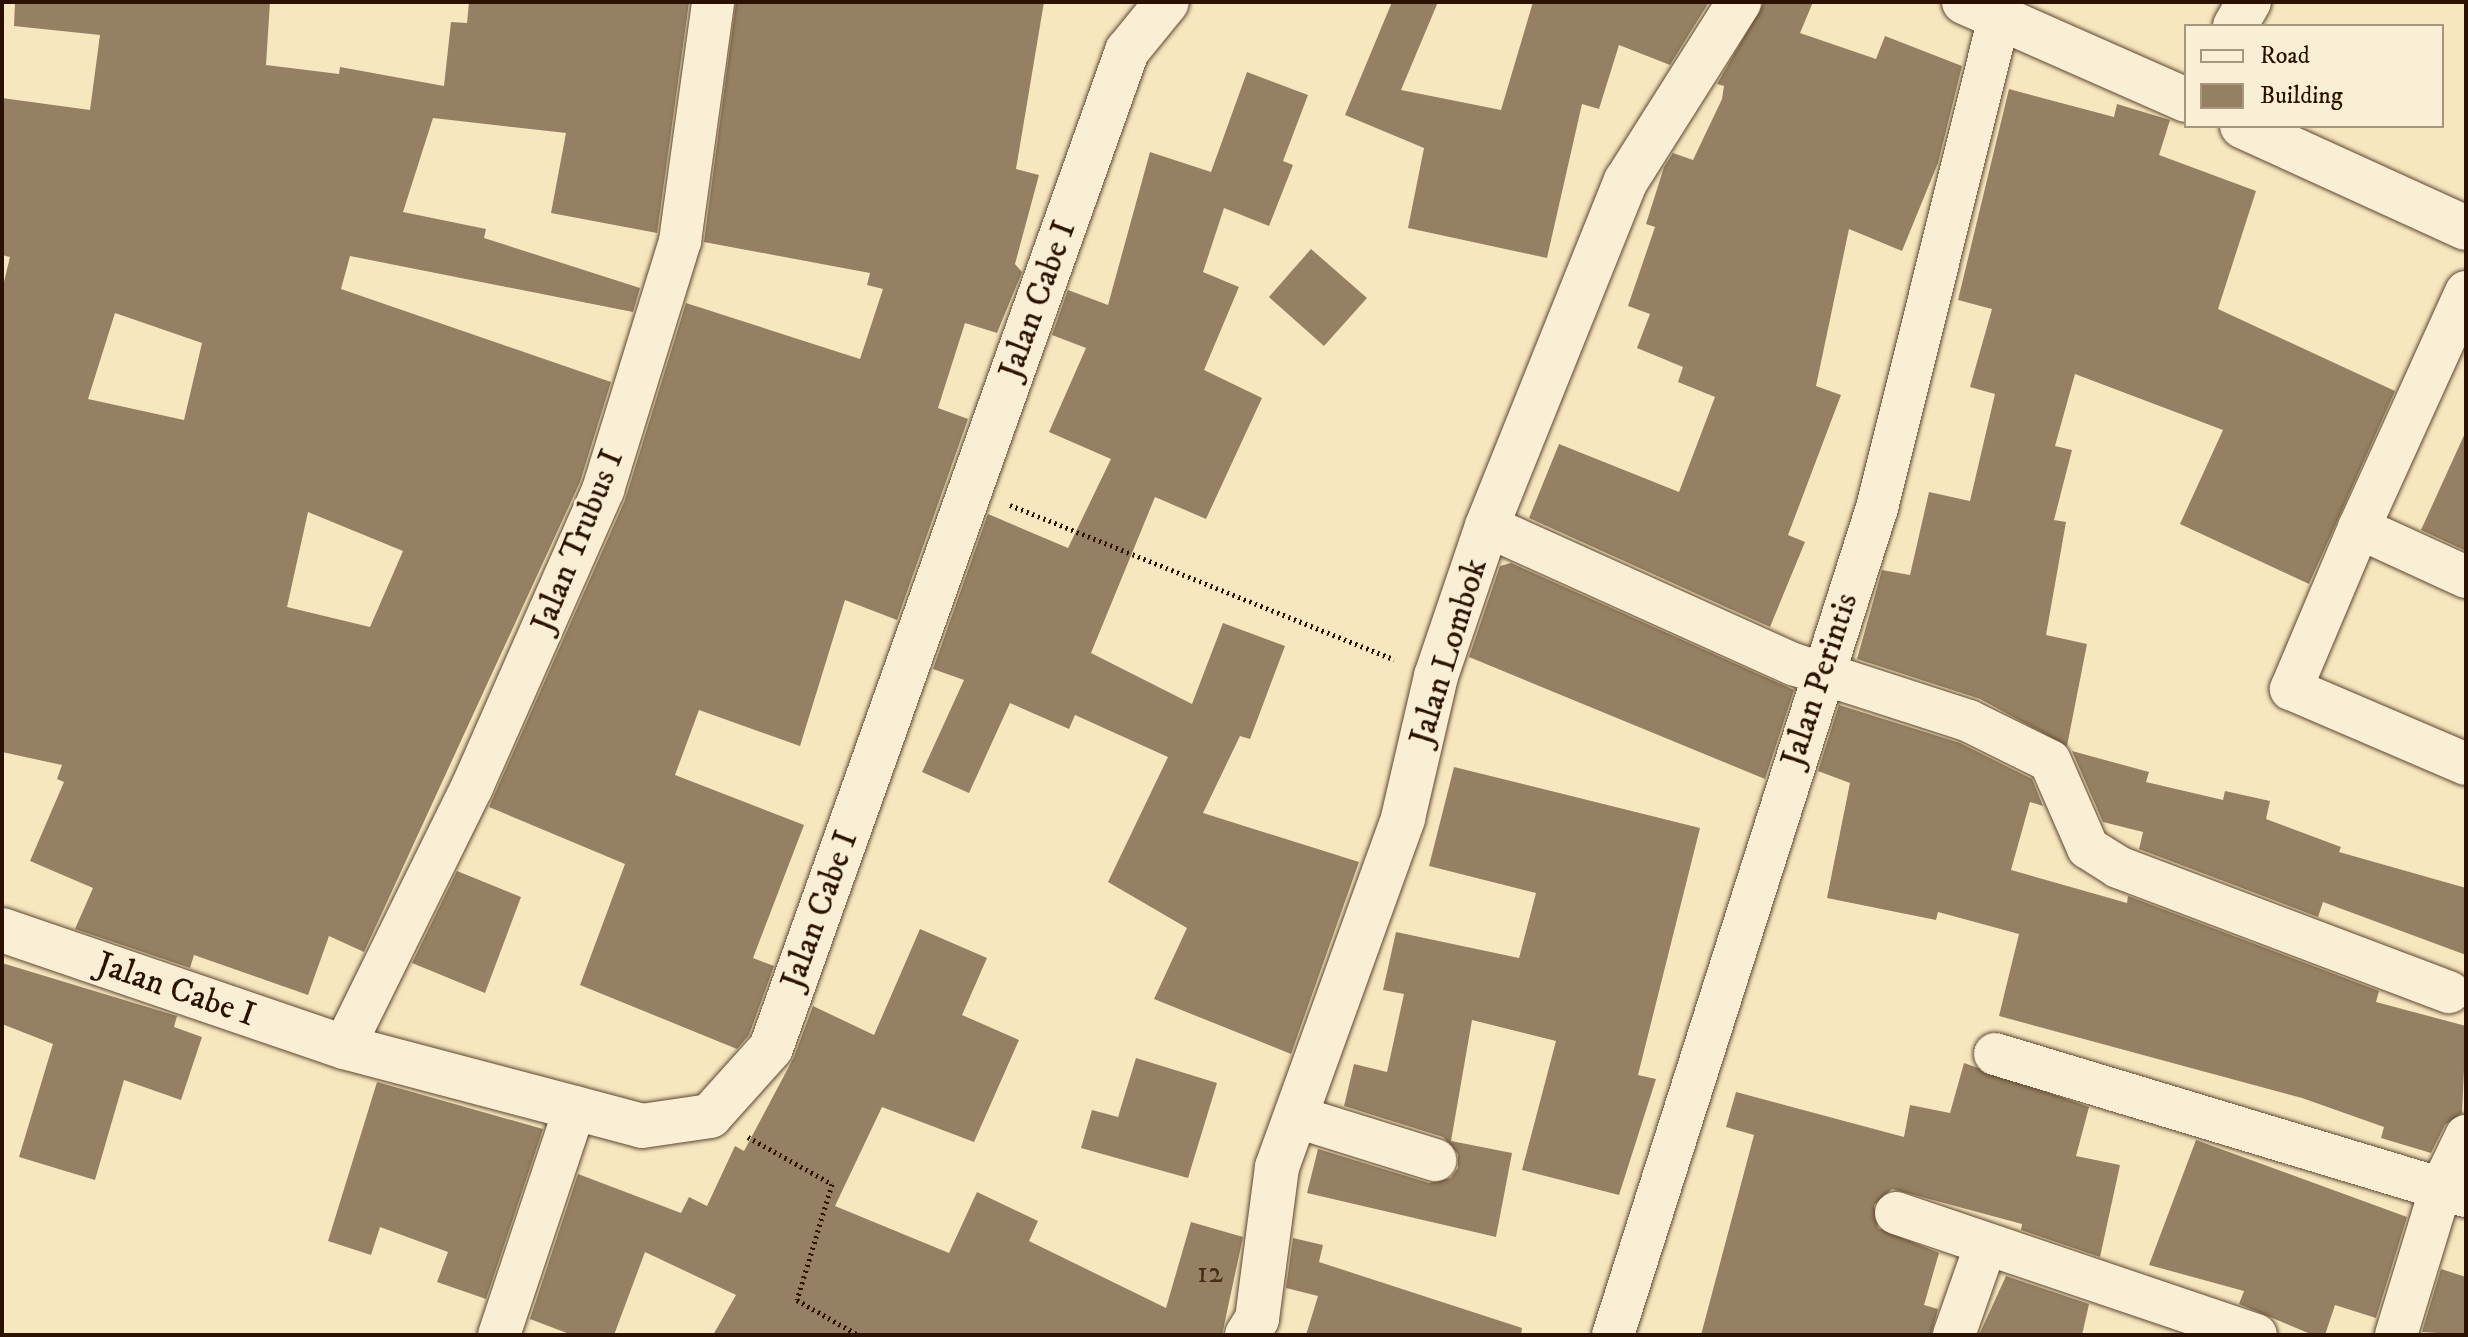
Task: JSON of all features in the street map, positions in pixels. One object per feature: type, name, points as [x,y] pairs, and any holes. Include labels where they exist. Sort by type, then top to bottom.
[{"type":"street","name":"Jalan Trubus I","points":[[344,1047],[472,787],[603,490],[680,241],[713,2]]},
{"type":"street","name":"Jalan Cabe I","points":[[2,930],[344,1047],[642,1126],[710,1116],[771,1048],[1127,51],[1167,2]]},
{"type":"street","name":"Jalan Lombok","points":[[1247,1335],[1257,1319],[1277,1167],[1403,818],[1436,676],[1487,526],[1626,181],[1739,2]]},
{"type":"street","points":[[2236,24],[2249,2]]},
{"type":"street","points":[[1988,7],[2184,99]]},
{"type":"street","name":"Jalan Perintis","points":[[1613,1335],[1820,674],[1877,508],[1988,7]]},
{"type":"street","points":[[2246,128],[2466,228]]},
{"type":"street","points":[[2466,292],[2359,528],[2291,689],[2466,764]]},
{"type":"street","points":[[1487,526],[1820,674],[1969,721],[2050,761],[2088,848],[2118,867],[2449,992]]},
{"type":"street","points":[[2359,528],[2466,577]]},
{"type":"street","points":[[1995,1054],[2453,1192]]},
{"type":"street","points":[[499,1335],[575,1108]]},
{"type":"street","points":[[1297,1117],[1435,1160]]},
{"type":"street","points":[[2396,1335],[2453,1192],[2466,1136]]},
{"type":"street","points":[[1896,1213],[2256,1335]]},
{"type":"street","points":[[1954,1335],[1986,1244]]},
{"type":"path","points":[[970,489],[1436,676]]},
{"type":"path","points":[[710,1116],[832,1184],[797,1300],[858,1335]]},
{"type":"building","points":[[15,2],[270,2],[266,65],[339,74],[340,67],[444,86],[451,22],[467,23],[469,2],[689,2],[657,233],[551,213],[566,133],[433,118],[403,212],[486,229],[484,238],[640,288],[633,312],[350,256],[341,289],[611,382],[580,482],[364,952],[329,936],[308,995],[194,955],[190,968],[75,929],[93,888],[30,861],[64,782],[57,779],[62,765],[2,752],[2,290],[10,257],[2,255],[2,98],[90,110],[100,35],[14,26]],"holes":[[[115,313],[202,343],[184,420],[88,399]],[[308,512],[403,551],[370,627],[287,607]]]},
{"type":"building","points":[[736,2],[1044,2],[1016,169],[1039,175],[1015,264],[1022,272],[997,333],[965,323],[938,408],[968,419],[897,620],[845,600],[800,746],[699,710],[675,775],[804,825],[753,958],[774,966],[749,1035],[737,1049],[580,985],[625,864],[489,807],[625,500],[686,303],[860,359],[883,289],[867,285],[870,273],[704,242]]},
{"type":"building","points":[[1392,2],[1438,2],[1401,90],[1501,110],[1533,2],[1709,2],[1670,65],[1619,45],[1599,109],[1582,104],[1547,258],[1408,228],[1424,148],[1345,115]]},
{"type":"building","points":[[1764,2],[1813,2],[1800,33],[1876,59],[1885,36],[1962,66],[1938,163],[1902,251],[1849,229],[1816,386],[1841,395],[1788,535],[1805,542],[1770,627],[1529,518],[1559,444],[1679,492],[1715,397],[1678,382],[1683,367],[1637,348],[1650,314],[1628,306],[1655,227],[1646,224],[1664,167],[1673,153],[1693,160],[1722,99],[1724,86],[1717,84]]},
{"type":"building","points":[[1247,72],[1308,95],[1283,161],[1293,165],[1269,226],[1224,208],[1203,272],[1239,287],[1204,370],[1262,398],[1206,519],[1155,497],[1091,653],[1192,704],[1223,623],[1285,646],[1250,739],[1240,736],[1203,813],[1359,862],[1291,1054],[1154,999],[1187,928],[1108,882],[1168,757],[1075,715],[1069,729],[1010,703],[969,793],[922,772],[964,680],[933,669],[988,514],[1068,548],[1111,459],[1049,432],[1086,348],[1052,335],[1068,290],[1108,305],[1150,152],[1211,172]]},
{"type":"building","points":[[2009,89],[2114,117],[2117,104],[2170,120],[2159,155],[2256,191],[2218,309],[2395,391],[2309,584],[2180,524],[2223,430],[2075,374],[2055,446],[2072,450],[2054,520],[2066,522],[2046,635],[2087,644],[2067,746],[1980,699],[1857,659],[1882,570],[1910,575],[1929,492],[1970,501],[1995,394],[1970,387],[1992,309],[1958,300]]},
{"type":"building","points":[[1311,249],[1367,298],[1324,346],[1269,297]]},
{"type":"building","points":[[2466,431],[2466,551],[2421,530]]},
{"type":"building","points":[[1511,563],[1794,690],[1765,779],[1469,657],[1500,566]]},
{"type":"building","points":[[1839,705],[1960,743],[2032,779],[2043,806],[2030,802],[2011,870],[2127,903],[2128,896],[2379,991],[2376,1002],[2466,1026],[2462,1113],[2445,1125],[2431,1153],[2381,1138],[2384,1127],[2302,1098],[1999,1016],[2019,934],[1938,912],[1936,920],[1827,898],[1850,783],[1818,771]]},
{"type":"building","points":[[2072,751],[2149,772],[2146,782],[2223,800],[2225,791],[2270,801],[2266,819],[2341,847],[2339,852],[2466,888],[2466,955],[2323,902],[2318,917],[2139,849],[2143,832],[2103,822]]},
{"type":"building","points":[[1454,767],[1700,828],[1638,1075],[1656,1079],[1619,1195],[1522,1170],[1556,1041],[1472,1020],[1451,1141],[1512,1153],[1496,1237],[1307,1193],[1318,1149],[1429,1183],[1451,1178],[1458,1168],[1458,1154],[1443,1137],[1344,1106],[1354,1064],[1387,1072],[1404,994],[1383,990],[1396,932],[1519,958],[1536,893],[1429,866]]},
{"type":"building","points":[[457,871],[521,897],[485,993],[412,963]]},
{"type":"building","points":[[920,929],[987,958],[962,1015],[1019,1040],[974,1142],[882,1107],[835,1206],[949,1253],[977,1192],[1038,1221],[1029,1241],[1166,1308],[1191,1222],[1243,1237],[1222,1335],[713,1335],[736,1295],[645,1252],[614,1335],[572,1335],[530,1319],[578,1174],[681,1213],[689,1197],[707,1206],[735,1146],[744,1151],[794,1057],[813,1006],[874,1035]]},
{"type":"building","points":[[2,963],[177,1016],[174,1027],[202,1037],[181,1100],[124,1080],[95,1180],[19,1157],[53,1044],[2,1024]]},
{"type":"building","points":[[1136,1058],[1217,1083],[1188,1178],[1081,1148],[1092,1110],[1118,1117]]},
{"type":"building","points":[[1964,1063],[2089,1107],[2076,1156],[2120,1165],[2100,1257],[2021,1230],[2022,1224],[1892,1189],[1874,1205],[1878,1228],[1939,1253],[1924,1305],[1938,1309],[1931,1335],[1701,1335],[1754,1135],[1726,1127],[1736,1092],[1904,1137],[1910,1105],[1950,1113]]},
{"type":"building","points":[[377,1082],[543,1129],[486,1299],[437,1282],[448,1252],[380,1227],[371,1255],[328,1241]]},
{"type":"building","points":[[2196,1140],[2407,1217],[2376,1318],[2335,1305],[2325,1335],[2313,1335],[2239,1304],[2244,1291],[2149,1265]]},
{"type":"building","points":[[1293,1238],[1323,1245],[1319,1262],[1522,1328],[1521,1335],[1306,1335],[1318,1296],[1286,1288]]},
{"type":"building","points":[[2441,1269],[2466,1277],[2466,1335],[2422,1332]]},
{"type":"building","points":[[2006,1276],[2089,1304],[2082,1335],[1979,1335]]}]
